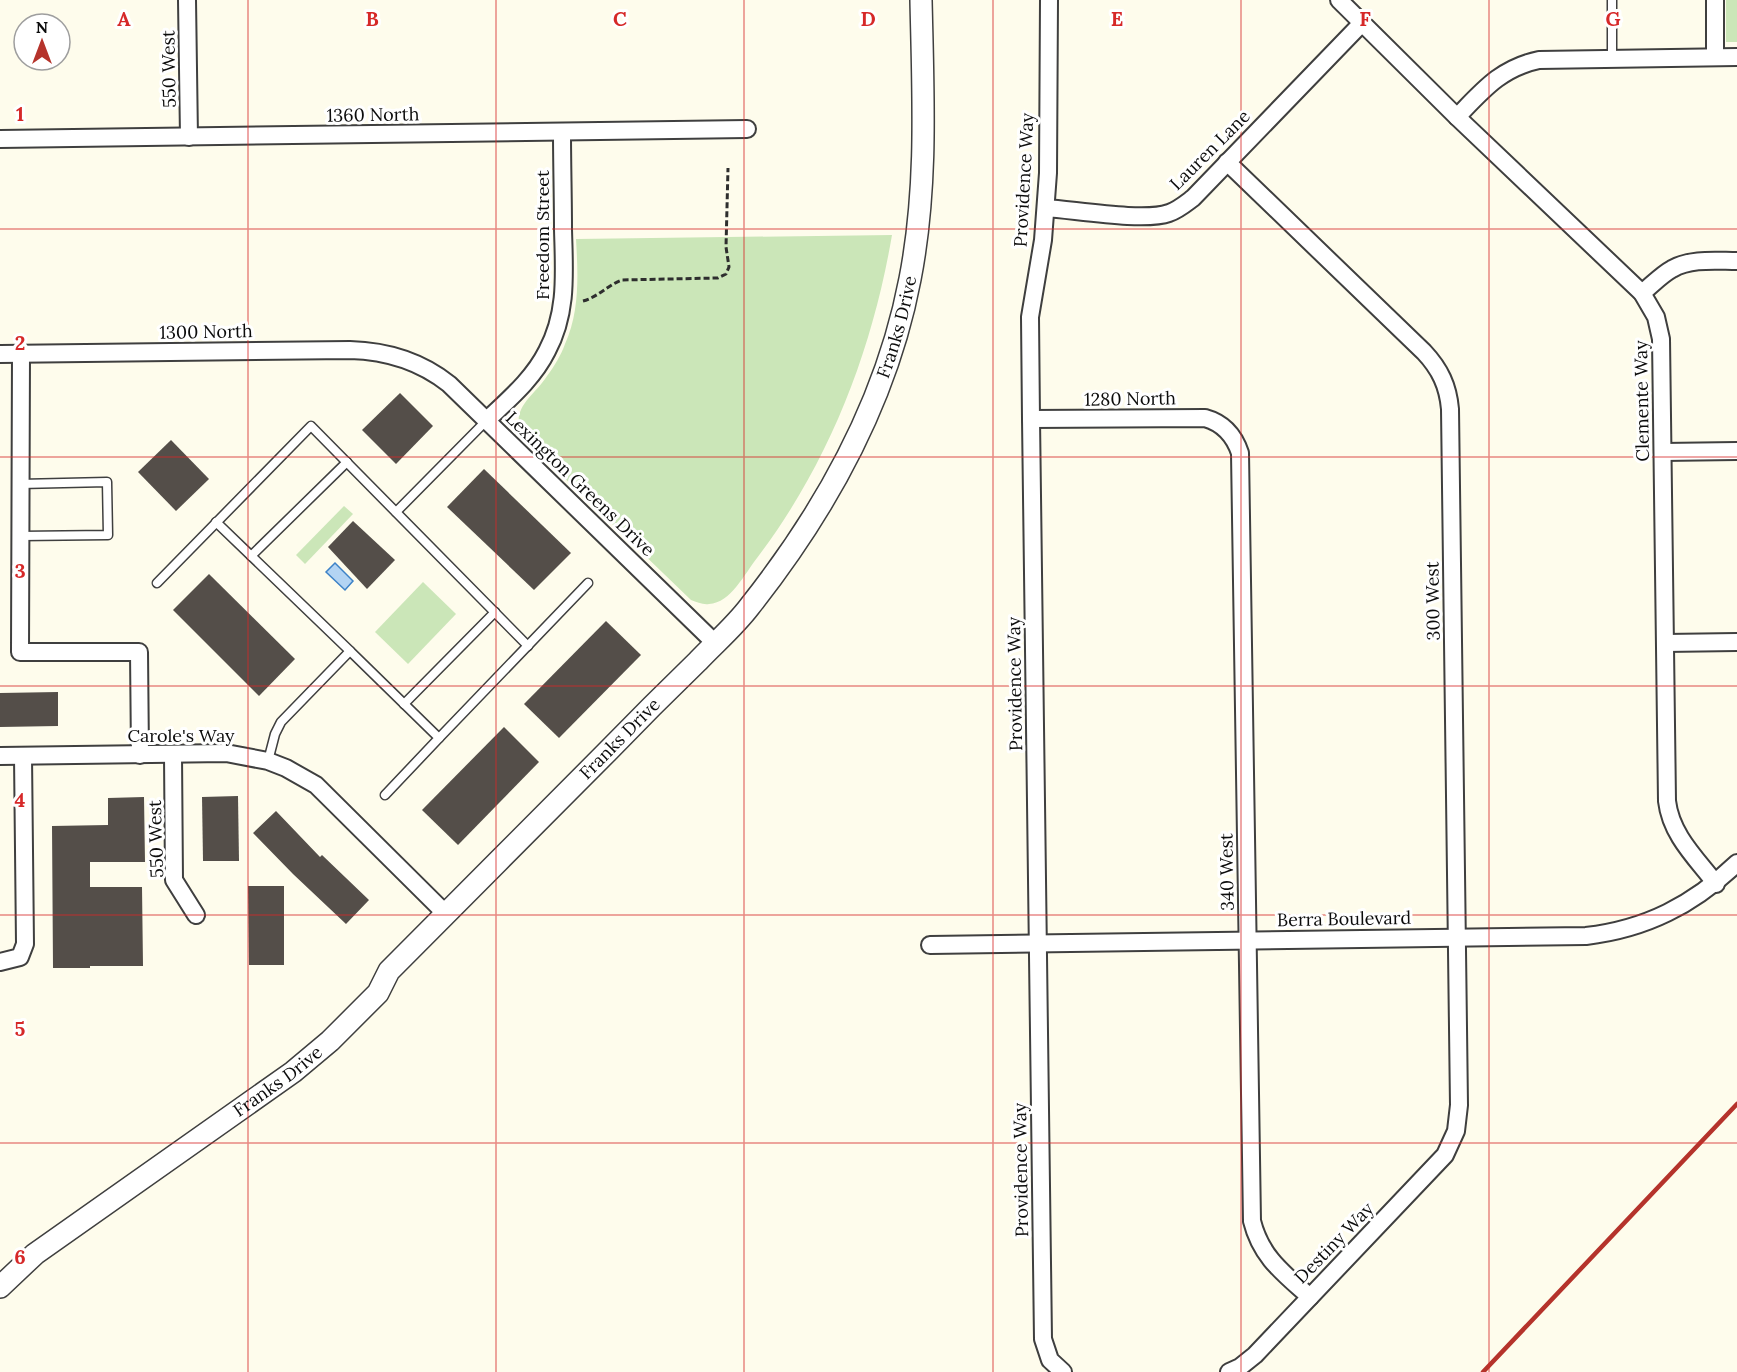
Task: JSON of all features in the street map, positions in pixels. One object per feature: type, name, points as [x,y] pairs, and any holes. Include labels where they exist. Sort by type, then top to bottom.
[{"type":"street","name":"550 West","points":[[187,0],[189,137]]},
{"type":"street","name":"Franks Drive","points":[[0,1287],[35,1254],[310,1059],[378,993],[389,971],[749,608],[811,522],[847,460],[863,425],[891,351],[909,282],[921,213],[924,119],[921,0]]},
{"type":"street","name":"Providence Way","points":[[1049,0],[1049,140],[1046,208],[1030,316],[1043,1339],[1047,1354],[1059,1369]]},
{"type":"street","name":"Clemente Way","points":[[1339,0],[1457,117],[1642,293],[1656,317],[1661,339],[1668,812],[1676,833],[1716,884]]},
{"type":"street","points":[[1715,0],[1715,57]]},
{"type":"street","name":"Lauren Lane","points":[[1046,208],[1144,217],[1170,213],[1186,204],[1362,23]]},
{"type":"street","points":[[1457,117],[1491,82],[1513,68],[1526,63],[1554,59],[1737,57]]},
{"type":"street","name":"1360 North","points":[[0,139],[747,129]]},
{"type":"street","name":"Freedom Street","points":[[487,420],[525,384],[537,368],[547,351],[561,317],[565,283],[562,132]]},
{"type":"street","name":"300 West","points":[[1227,162],[1424,352],[1439,369],[1447,389],[1450,409],[1459,1106],[1456,1131]]},
{"type":"street","points":[[1642,293],[1671,269],[1682,264],[1737,261]]},
{"type":"street","name":"1300 North","points":[[0,354],[369,350],[411,361]]},
{"type":"street","points":[[21,354],[20,651],[139,652],[140,755]]},
{"type":"street","name":"Lexington Greens Drive","points":[[411,361],[433,372],[487,420],[715,644]]},
{"type":"street","name":"1280 North","points":[[1031,419],[1196,417],[1212,420],[1226,429]]},
{"type":"street","name":"340 West","points":[[1226,429],[1237,444],[1241,462],[1252,1221],[1258,1241],[1268,1258],[1310,1297]]},
{"type":"street","points":[[1663,452],[1737,451]]},
{"type":"street","points":[[1665,643],[1737,642]]},
{"type":"street","name":"Carole's Way","points":[[0,756],[226,753],[268,761],[286,768],[316,786],[446,914]]},
{"type":"street","name":"550 West","points":[[173,755],[174,880],[196,915]]},
{"type":"street","points":[[0,962],[20,957],[25,944],[23,756]]},
{"type":"street","name":"Berra Boulevard","points":[[930,945],[1563,937],[1612,933],[1657,918],[1682,906],[1716,884],[1737,863]]},
{"type":"street","name":"Destiny Way","points":[[1229,1372],[1248,1361],[1445,1155],[1456,1131]]},
{"type":"lane","points":[[1612,0],[1612,58]]},
{"type":"lane","points":[[396,512],[487,420]]},
{"type":"lane","points":[[157,583],[311,426],[528,646]]},
{"type":"lane","points":[[251,556],[347,462]]},
{"type":"lane","points":[[20,484],[107,482],[108,535],[20,536]]},
{"type":"lane","points":[[216,522],[439,738]]},
{"type":"lane","points":[[385,795],[588,583]]},
{"type":"lane","points":[[404,704],[495,612]]},
{"type":"lane","points":[[268,761],[275,734],[281,723],[350,651]]},
{"type":"path","points":[[584,301],[622,280],[718,278],[726,274],[729,267],[726,247],[728,168]]},
{"type":"green space","points":[[1726,0],[1737,0],[1737,42],[1726,42]]},
{"type":"green space","points":[[892,235],[873,321],[844,405],[826,445],[783,522],[737,586],[717,602],[707,604],[691,600],[524,439],[520,428],[520,412],[557,361],[570,331],[576,306],[576,239]]},
{"type":"green space","points":[[344,506],[353,514],[305,564],[296,555]]},
{"type":"green space","points":[[423,582],[456,614],[408,664],[375,632]]},
{"type":"water","points":[[335,563],[353,581],[345,590],[326,572]]},
{"type":"building","points":[[400,393],[433,426],[396,464],[362,430]]},
{"type":"building","points":[[171,440],[209,479],[176,511],[138,472]]},
{"type":"building","points":[[484,469],[571,553],[534,590],[447,507]]},
{"type":"building","points":[[353,521],[395,560],[367,589],[328,547]]},
{"type":"building","points":[[209,574],[295,659],[259,696],[173,610]]},
{"type":"building","points":[[606,621],[641,655],[559,738],[524,704]]},
{"type":"building","points":[[58,692],[58,726],[0,727],[0,693]]},
{"type":"building","points":[[504,727],[539,762],[458,845],[422,810]]},
{"type":"building","points":[[238,796],[239,861],[203,861],[202,797]]},
{"type":"building","points":[[144,797],[145,862],[90,862],[90,887],[142,887],[143,966],[53,968],[52,826],[108,825],[108,798]]},
{"type":"building","points":[[276,811],[320,857],[322,855],[369,900],[346,924],[253,833]]},
{"type":"building","points":[[248,886],[284,886],[284,965],[249,965]]},
{"type":"railway","points":[[1483,1372],[1737,1104]]}]
